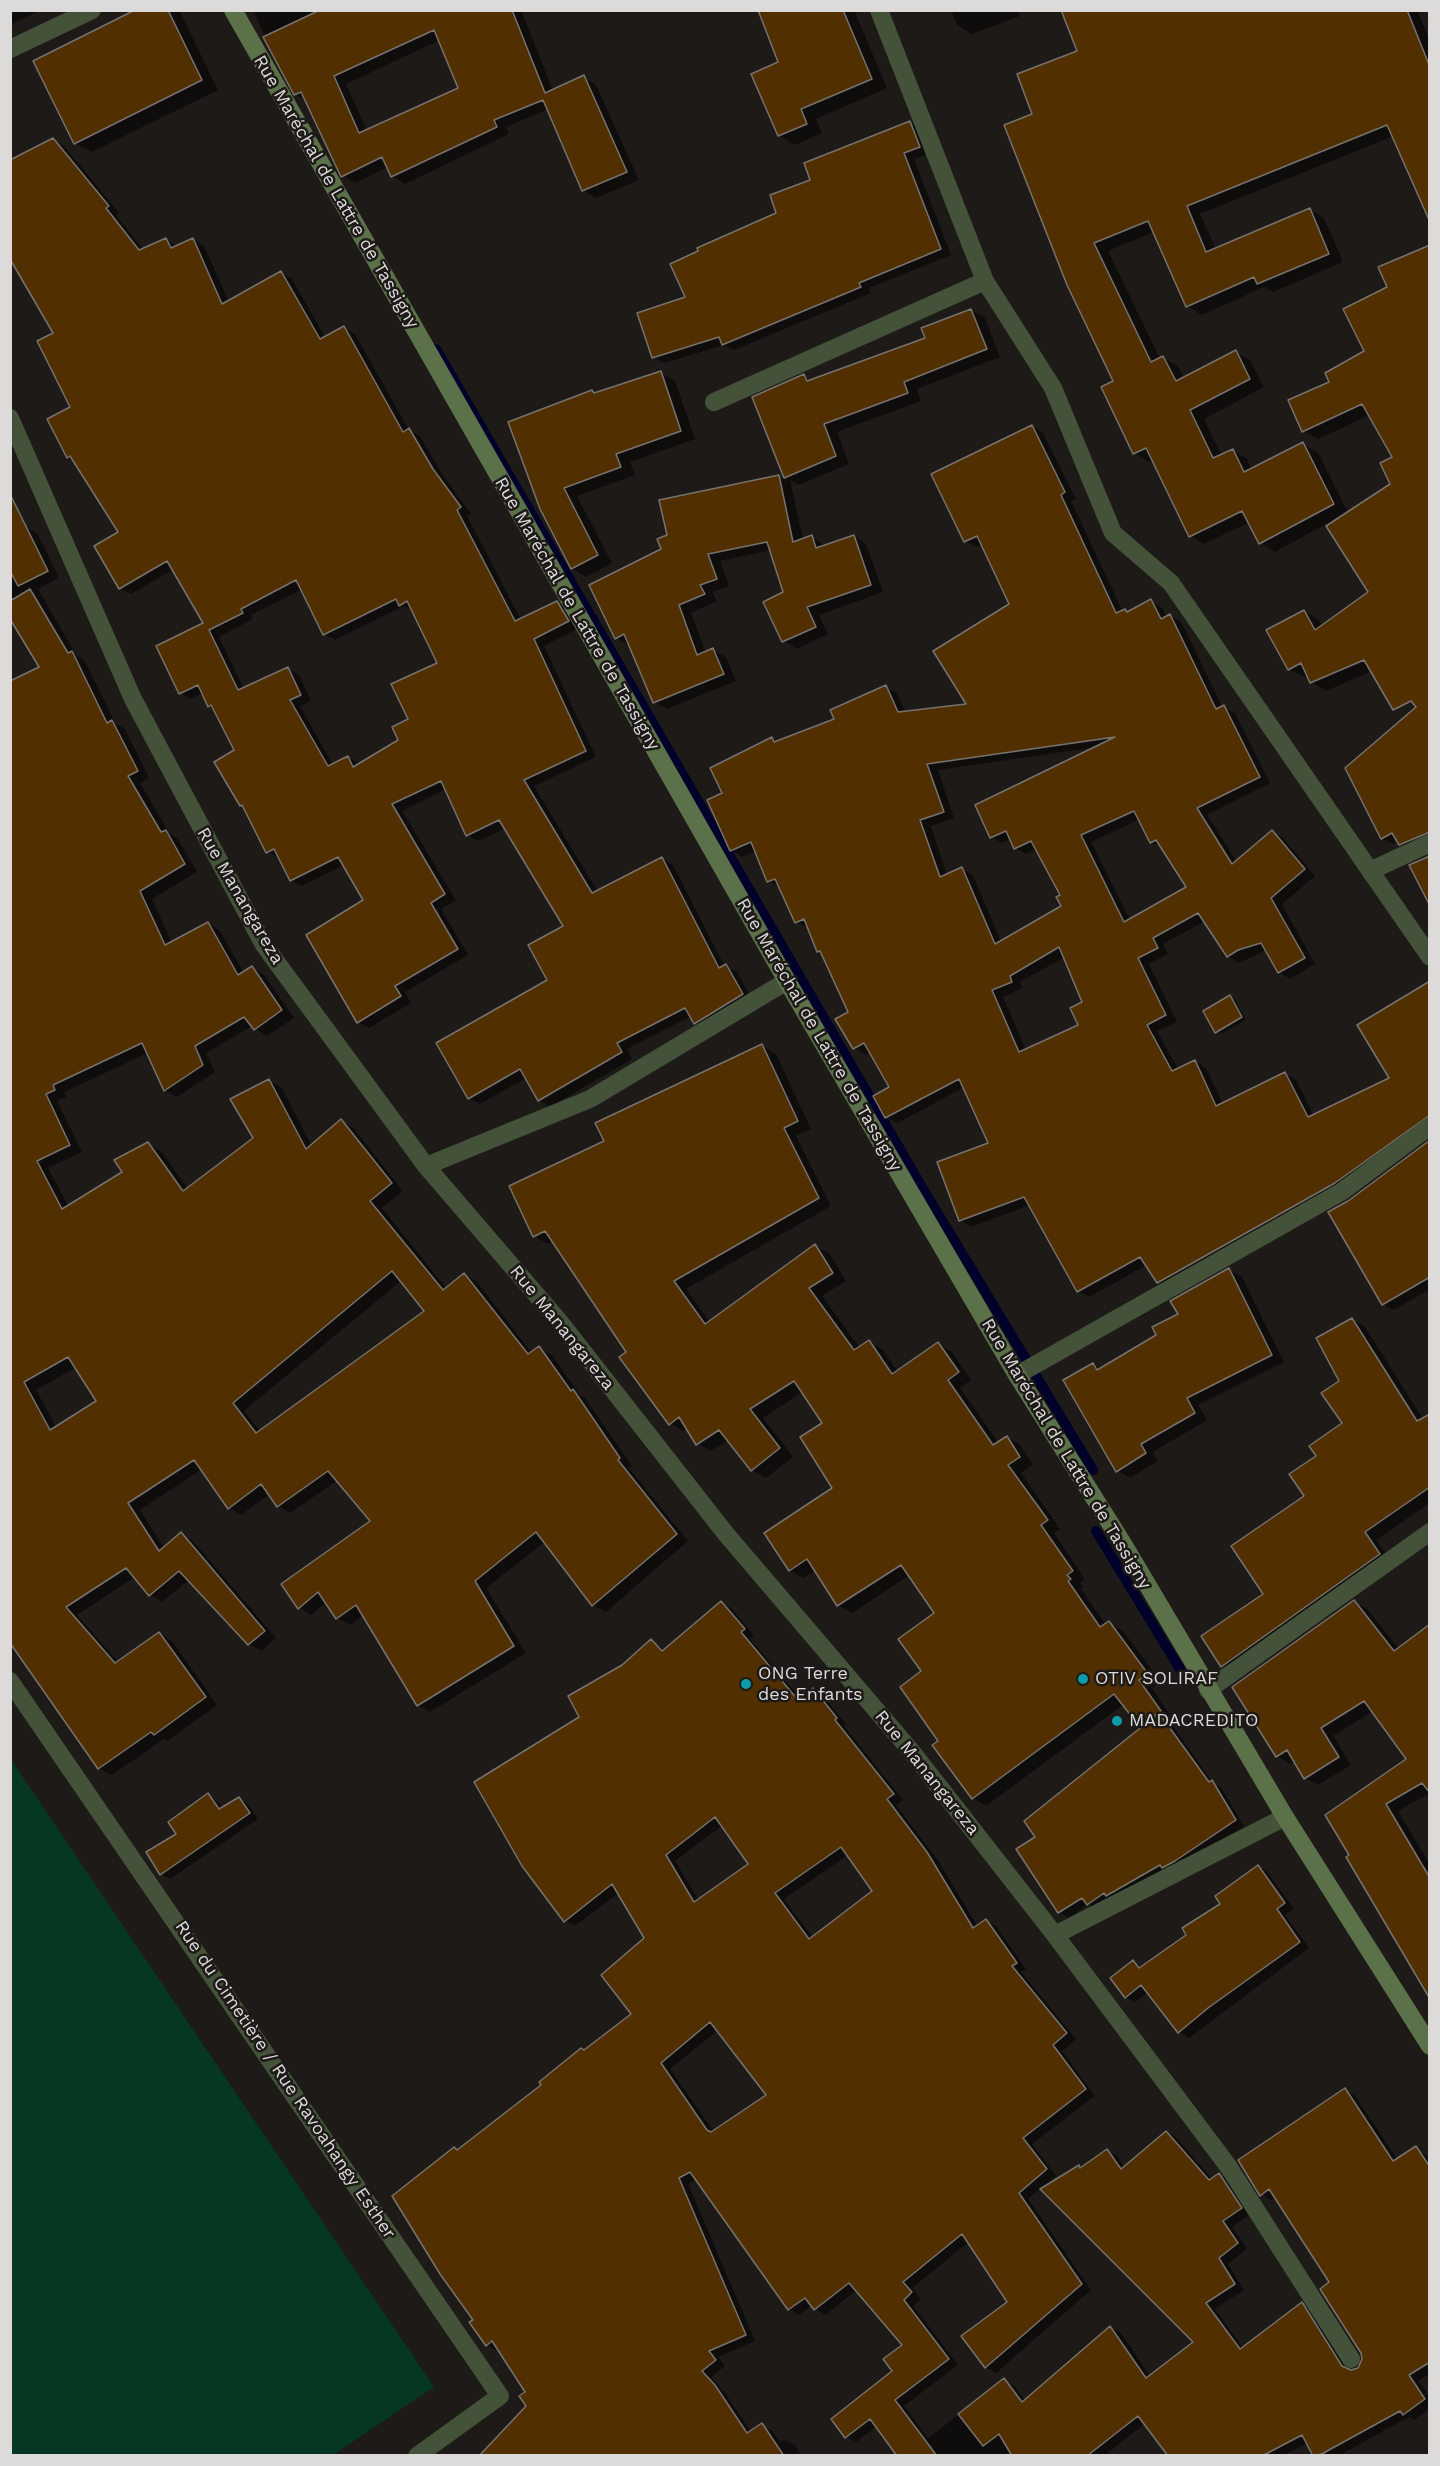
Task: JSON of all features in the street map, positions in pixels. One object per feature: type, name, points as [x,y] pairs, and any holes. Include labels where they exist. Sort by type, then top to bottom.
[{"type":"street","points":[[10,49],[92,10]]},
{"type":"street","name":"Rue Maréchal de Lattre de Tassigny","points":[[233,10],[787,981],[1017,1375],[1125,1547],[1285,1817],[1430,2046]]},
{"type":"street","points":[[879,10],[985,281],[1053,388],[1113,533],[1172,583],[1430,957]]},
{"type":"street","points":[[714,402],[985,281]]},
{"type":"street","name":"Rue Manangareza","points":[[10,418],[133,699],[264,945],[426,1166],[559,1321],[726,1534],[912,1752],[1055,1935],[1228,2166],[1351,2359]]},
{"type":"street","points":[[1370,871],[1430,843]]},
{"type":"street","points":[[426,1166],[590,1099],[787,981]]},
{"type":"street","points":[[1017,1375],[1341,1192],[1430,1126]]},
{"type":"street","points":[[1208,1690],[1430,1532]]},
{"type":"street","name":"Rue du Cimetière / Rue Ravoahangy Esther","points":[[10,1681],[500,2396],[417,2456]]},
{"type":"street","points":[[1055,1935],[1285,1817]]},
{"type":"green space","points":[[10,1758],[434,2387],[333,2455],[11,2455]]},
{"type":"building","points":[[135,10],[168,10],[202,80],[74,144],[33,61]]},
{"type":"building","points":[[320,10],[512,10],[545,93],[584,75],[627,172],[582,191],[543,100],[494,120],[497,127],[391,177],[382,157],[341,177],[301,92],[294,95],[263,37]],"holes":[[[434,30],[458,88],[359,133],[334,76]]]},
{"type":"building","points":[[758,10],[843,10],[872,79],[801,109],[807,124],[778,136],[751,74],[778,62]]},
{"type":"building","points":[[1061,10],[1407,10],[1430,67],[1430,222],[1387,125],[1187,206],[1206,252],[1310,208],[1329,254],[1257,284],[1254,277],[1186,307],[1148,221],[1094,243],[1151,362],[1163,356],[1176,381],[1236,350],[1250,379],[1190,410],[1213,458],[1233,449],[1244,472],[1303,442],[1334,504],[1259,544],[1242,511],[1189,537],[1146,448],[1133,454],[1101,387],[1113,381],[1067,285],[1004,125],[1032,114],[1017,74],[1077,51]]},
{"type":"building","points":[[910,121],[920,147],[904,153],[941,249],[859,283],[861,287],[722,345],[719,337],[652,358],[637,313],[685,297],[670,264],[698,251],[697,248],[776,213],[770,195],[810,180],[804,163]]},
{"type":"building","points":[[53,138],[109,206],[106,208],[139,250],[166,238],[171,248],[193,238],[222,304],[281,271],[320,339],[344,326],[403,432],[409,428],[433,469],[461,507],[457,510],[515,621],[557,601],[569,621],[534,639],[586,751],[524,780],[592,893],[662,857],[719,968],[726,964],[743,994],[694,1024],[685,1008],[617,1043],[622,1052],[538,1101],[520,1069],[468,1099],[436,1043],[547,980],[528,945],[563,926],[499,820],[466,836],[441,781],[392,804],[445,894],[431,903],[458,949],[395,986],[401,996],[357,1023],[306,935],[363,900],[338,857],[290,881],[274,849],[266,853],[242,805],[240,806],[214,762],[234,750],[211,705],[208,707],[198,685],[179,694],[156,646],[203,623],[167,561],[119,589],[94,546],[118,532],[70,456],[67,458],[47,419],[70,407],[37,341],[53,333],[10,259],[10,160]],"holes":[[[296,580],[323,635],[396,599],[399,606],[407,601],[437,663],[391,684],[408,719],[392,727],[398,740],[353,767],[348,756],[328,766],[290,700],[301,695],[288,667],[238,690],[209,630],[243,613],[241,609]]]},
{"type":"building","points":[[1430,245],[1430,832],[1399,845],[1392,833],[1381,839],[1345,768],[1416,707],[1411,701],[1393,710],[1364,660],[1310,683],[1301,663],[1288,670],[1266,630],[1304,610],[1315,630],[1368,592],[1326,526],[1390,484],[1380,463],[1392,457],[1362,404],[1302,432],[1288,400],[1329,382],[1325,373],[1364,351],[1343,309],[1387,287],[1378,267]]},
{"type":"building","points":[[971,309],[987,349],[904,382],[908,393],[824,424],[836,456],[784,478],[752,397],[804,374],[807,381],[925,338],[921,328]]},
{"type":"building","points":[[661,371],[681,431],[616,454],[621,467],[564,488],[598,555],[571,569],[540,509],[508,422],[592,390],[594,393]]},
{"type":"building","points":[[1032,425],[1065,492],[1061,495],[1116,613],[1125,609],[1127,612],[1151,599],[1161,619],[1170,614],[1216,709],[1224,705],[1260,777],[1197,808],[1232,864],[1272,830],[1305,869],[1271,898],[1305,958],[1278,973],[1261,943],[1238,950],[1227,957],[1198,913],[1153,938],[1158,948],[1138,958],[1166,1015],[1147,1025],[1172,1071],[1195,1060],[1216,1106],[1285,1072],[1308,1117],[1389,1078],[1357,1025],[1430,981],[1430,1115],[1335,1183],[1157,1283],[1140,1257],[1077,1292],[1024,1197],[959,1221],[937,1162],[988,1143],[959,1079],[885,1118],[873,1096],[889,1087],[864,1043],[853,1049],[835,1019],[848,1012],[820,951],[817,952],[804,919],[795,923],[775,879],[767,882],[751,842],[730,851],[707,800],[722,793],[710,768],[772,737],[774,742],[834,719],[830,710],[886,685],[898,712],[966,704],[933,651],[1009,604],[977,536],[964,542],[931,474]],"holes":[[[1115,737],[975,805],[990,838],[1006,831],[1014,849],[1031,841],[1060,895],[1056,897],[1061,906],[995,944],[962,867],[940,877],[920,820],[944,812],[927,764]],[[1134,811],[1150,843],[1156,840],[1186,887],[1124,922],[1081,835]],[[1059,947],[1082,1002],[1070,1008],[1078,1025],[1019,1052],[992,990],[1012,982],[1010,976]]]},
{"type":"building","points":[[779,475],[793,542],[812,535],[816,548],[854,535],[871,585],[807,607],[816,627],[782,642],[763,602],[783,592],[767,542],[708,554],[717,579],[700,585],[705,594],[679,605],[697,655],[713,648],[724,674],[653,703],[624,634],[615,639],[589,585],[661,549],[657,539],[667,535],[659,500]]},
{"type":"building","points":[[10,494],[48,571],[18,586],[10,571]]},
{"type":"building","points":[[30,589],[68,653],[72,651],[107,723],[112,720],[138,771],[128,776],[161,832],[166,830],[185,864],[140,891],[165,945],[208,922],[238,975],[252,966],[282,1010],[254,1030],[244,1017],[195,1046],[203,1065],[164,1091],[142,1043],[53,1085],[55,1090],[46,1094],[70,1145],[37,1161],[62,1209],[122,1172],[114,1160],[148,1142],[183,1191],[253,1138],[230,1099],[269,1079],[306,1149],[341,1119],[392,1183],[370,1201],[443,1290],[464,1273],[528,1354],[539,1346],[571,1391],[573,1389],[620,1458],[618,1460],[677,1534],[592,1606],[536,1532],[475,1581],[514,1646],[417,1706],[356,1605],[336,1619],[318,1592],[298,1609],[281,1584],[370,1521],[328,1471],[277,1507],[261,1484],[228,1509],[194,1460],[128,1503],[159,1551],[181,1532],[265,1631],[248,1645],[179,1571],[149,1596],[126,1568],[66,1607],[115,1663],[159,1632],[206,1697],[154,1735],[151,1732],[98,1769],[10,1643],[10,681],[39,667],[10,619],[10,601]],"holes":[[[392,1271],[424,1311],[256,1433],[233,1403]],[[68,1357],[96,1401],[50,1430],[24,1382]]]},
{"type":"building","points":[[1430,856],[1430,906],[1409,865]]},
{"type":"building","points":[[1230,995],[1242,1017],[1215,1033],[1203,1011]]},
{"type":"building","points":[[762,1044],[798,1121],[784,1128],[819,1198],[674,1281],[705,1324],[815,1244],[833,1273],[809,1288],[854,1350],[869,1340],[892,1374],[938,1342],[959,1372],[948,1380],[993,1445],[1007,1436],[1020,1457],[1008,1465],[1048,1520],[1041,1525],[1073,1571],[1067,1575],[1071,1579],[1068,1581],[1100,1627],[1109,1621],[1148,1674],[1139,1680],[1161,1711],[1139,1726],[1114,1694],[972,1799],[932,1745],[938,1741],[900,1687],[921,1671],[898,1639],[934,1613],[901,1565],[837,1606],[807,1559],[789,1571],[764,1533],[832,1488],[800,1437],[822,1423],[794,1381],[750,1409],[780,1448],[751,1471],[719,1430],[696,1445],[679,1417],[669,1425],[619,1357],[626,1352],[545,1231],[533,1237],[509,1186],[604,1141],[595,1123]]},
{"type":"building","points":[[1430,1140],[1430,1277],[1382,1305],[1328,1212],[1348,1201]]},
{"type":"building","points":[[1229,1268],[1272,1355],[1187,1398],[1195,1413],[1141,1444],[1146,1453],[1116,1472],[1063,1380],[1093,1363],[1097,1370],[1156,1335],[1152,1327],[1178,1314],[1170,1301]]},
{"type":"building","points":[[1352,1318],[1417,1421],[1430,1414],[1430,1487],[1365,1532],[1380,1554],[1221,1667],[1201,1636],[1263,1594],[1231,1546],[1304,1496],[1289,1474],[1316,1456],[1309,1446],[1342,1423],[1321,1393],[1339,1381],[1316,1338]]},
{"type":"building","points":[[1354,1600],[1394,1651],[1430,1624],[1430,1793],[1422,1783],[1386,1804],[1430,1878],[1430,1999],[1346,1857],[1349,1855],[1325,1815],[1406,1759],[1364,1701],[1321,1728],[1339,1757],[1304,1779],[1287,1750],[1276,1757],[1232,1687]]},
{"type":"building","points":[[721,1601],[745,1629],[741,1632],[798,1700],[813,1688],[837,1718],[835,1720],[894,1794],[887,1799],[927,1852],[973,1928],[986,1919],[1017,1963],[1012,1966],[1067,2033],[1053,2045],[1086,2089],[1023,2138],[1047,2169],[1019,2193],[1082,2284],[985,2368],[961,2336],[1007,2302],[962,2234],[903,2282],[912,2292],[904,2300],[949,2359],[895,2400],[937,2456],[897,2456],[870,2419],[845,2438],[831,2419],[892,2371],[883,2359],[902,2345],[849,2283],[814,2310],[805,2298],[788,2310],[690,2172],[679,2178],[746,2335],[709,2351],[716,2360],[702,2371],[715,2385],[747,2433],[762,2423],[784,2456],[479,2456],[526,2406],[519,2396],[525,2392],[492,2341],[486,2346],[469,2322],[473,2320],[440,2274],[392,2196],[454,2147],[457,2150],[541,2085],[539,2082],[581,2048],[584,2050],[631,2014],[601,1975],[644,1938],[612,1884],[564,1922],[522,1866],[474,1782],[579,1717],[568,1696],[622,1665],[651,1639],[662,1651]],"holes":[[[715,1817],[748,1864],[694,1902],[666,1855]],[[841,1847],[872,1891],[809,1939],[775,1893]],[[710,2022],[766,2095],[711,2132],[707,2130],[661,2063]]]},
{"type":"building","points":[[1159,1713],[1209,1782],[1212,1780],[1236,1820],[1162,1868],[1160,1865],[1106,1896],[1104,1893],[1087,1905],[1082,1898],[1058,1913],[1016,1849],[1035,1837],[1024,1821]]},
{"type":"building","points":[[208,1793],[219,1809],[239,1797],[250,1813],[160,1875],[146,1852],[176,1834],[168,1822]]},
{"type":"building","points":[[1258,1865],[1285,1903],[1277,1909],[1300,1942],[1208,2008],[1178,2033],[1141,1985],[1125,1998],[1110,1978],[1133,1960],[1139,1968],[1186,1935],[1182,1928],[1220,1904],[1215,1896]]},
{"type":"building","points":[[1345,2088],[1393,2161],[1416,2146],[1430,2167],[1430,2362],[1409,2375],[1425,2399],[1403,2415],[1400,2411],[1318,2456],[1313,2456],[1302,2435],[1262,2456],[1168,2456],[1138,2416],[1087,2456],[1012,2456],[999,2434],[983,2446],[958,2414],[1004,2378],[1022,2402],[1110,2326],[1146,2378],[1193,2342],[1040,2189],[1079,2165],[1080,2168],[1107,2149],[1121,2169],[1166,2131],[1209,2180],[1219,2173],[1242,2208],[1223,2221],[1238,2243],[1219,2258],[1235,2284],[1206,2303],[1240,2349],[1302,2302],[1342,2366],[1351,2370],[1358,2368],[1362,2359],[1361,2353],[1320,2289],[1329,2282],[1269,2189],[1260,2196],[1238,2160]]},
{"type":"waterway","points":[[436,349],[923,1189],[1093,1470]]},
{"type":"waterway","points":[[1096,1531],[1186,1679]]},
{"type":"place","name":"OTIV SOLIRAF","points":[[1083,1679]]},
{"type":"place","name":"ONG Terre des Enfants","points":[[746,1684]]},
{"type":"place","name":"MADACREDITO","points":[[1117,1721]]}]
